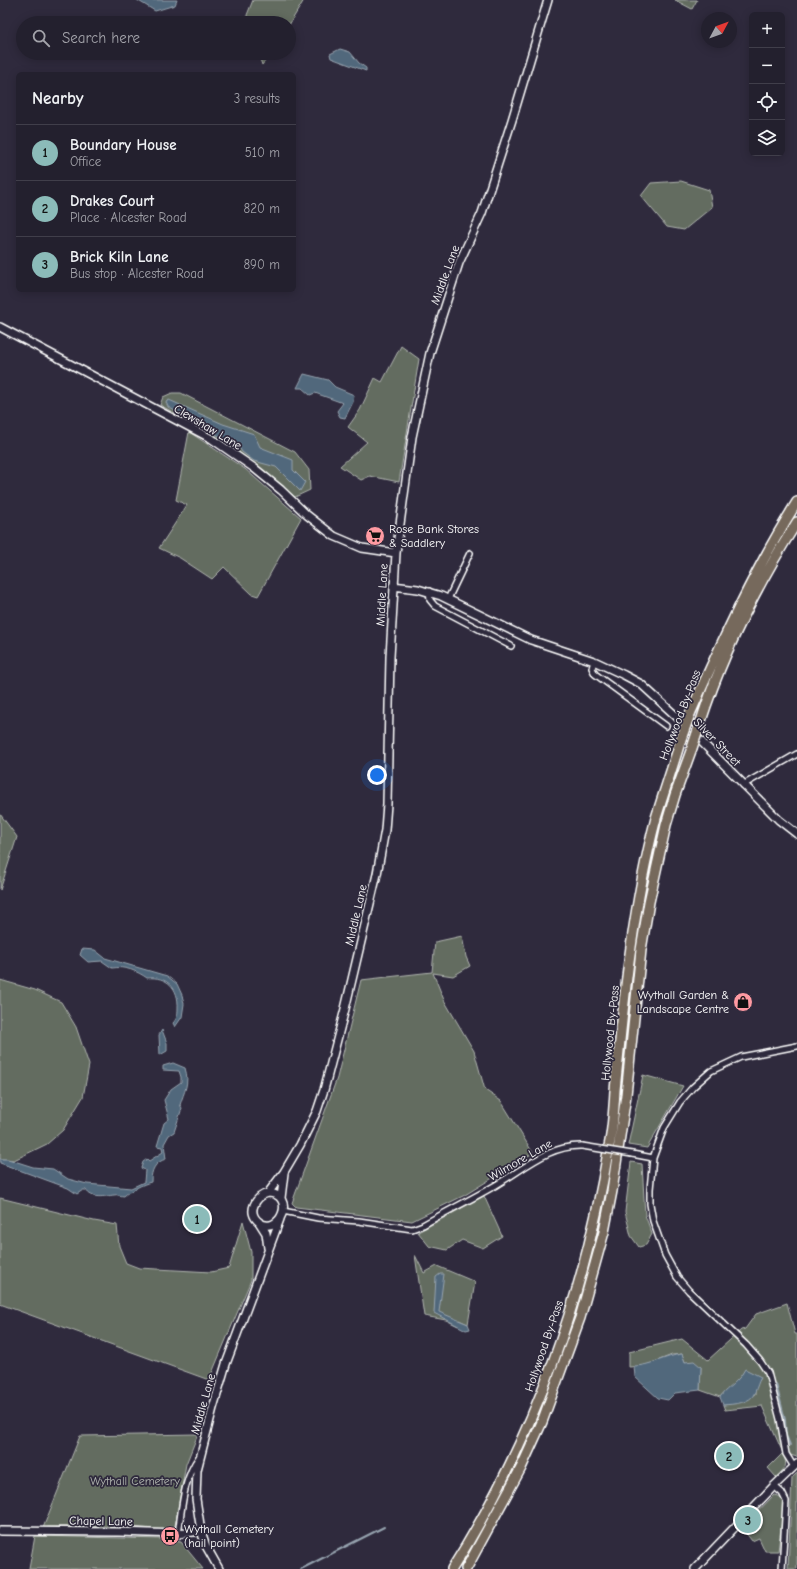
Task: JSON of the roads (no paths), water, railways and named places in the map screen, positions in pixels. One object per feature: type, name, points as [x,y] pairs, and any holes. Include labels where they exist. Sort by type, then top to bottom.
[{"type":"highway","name":"Hollywood By-Pass","points":[[452,1569],[473,1536],[532,1417],[562,1338],[582,1269],[602,1188],[610,1143],[630,957],[639,898],[656,819],[681,739],[690,714],[723,640],[764,559],[797,502]]},
{"type":"highway","name":"Hollywood By-Pass","points":[[466,1569],[521,1468],[542,1422],[580,1318],[604,1232],[612,1191],[624,1111],[641,950],[649,902],[666,825],[712,688],[733,641],[774,559],[797,522]]},
{"type":"street","name":"Middle Lane","points":[[268,1248],[266,1233],[254,1216],[253,1210],[255,1202],[259,1196],[268,1192],[284,1172],[312,1122],[331,1069],[367,919],[385,830],[388,804],[390,657],[396,554],[412,437],[430,353],[459,263],[482,213],[548,0]]},
{"type":"street","name":"Clewshaw Lane","points":[[0,326],[212,439],[254,468],[281,490],[307,515],[334,536],[362,548],[396,554]]},
{"type":"street","points":[[448,599],[470,553]]},
{"type":"street","name":"Silver Street","points":[[393,586],[429,591],[531,640],[594,661],[641,684],[676,716],[743,785],[797,834]]},
{"type":"street","points":[[429,591],[430,600],[435,606],[511,646]]},
{"type":"street","points":[[594,661],[592,668],[595,674],[666,726]]},
{"type":"street","points":[[743,785],[797,754]]},
{"type":"street","points":[[696,1569],[774,1486],[795,1466],[786,1454],[780,1419],[768,1373],[746,1344],[689,1291],[677,1277],[666,1255],[653,1221],[650,1204],[653,1158],[664,1128],[680,1102],[711,1071],[741,1057],[797,1046]]},
{"type":"street","name":"Wilmore Lane","points":[[283,1211],[318,1218],[359,1221],[412,1229],[423,1225],[496,1185],[548,1153],[562,1148],[582,1146],[653,1158]]},
{"type":"street","name":"Middle Lane","points":[[219,1569],[206,1546],[201,1531],[196,1499],[197,1470],[226,1364],[283,1211],[283,1203],[281,1198],[284,1172]]},
{"type":"street","points":[[268,1192],[274,1193],[281,1198]]},
{"type":"street","points":[[259,1222],[273,1224],[280,1219]]},
{"type":"street","points":[[178,1534],[185,1486],[193,1465],[200,1456]]},
{"type":"street","points":[[774,1486],[782,1493],[786,1501],[782,1569]]},
{"type":"street","name":"Chapel Lane","points":[[0,1531],[178,1534],[201,1531]]},
{"type":"water","points":[[137,0],[177,0],[175,5],[155,11]]},
{"type":"water","points":[[340,49],[350,52],[359,63],[366,68],[366,71],[331,58],[330,54]]},
{"type":"water","points":[[304,374],[328,380],[335,387],[354,395],[353,402],[345,418],[340,417],[337,411],[343,403],[315,393],[310,395],[302,388],[297,388]]},
{"type":"water","points":[[169,400],[223,424],[254,434],[260,447],[293,460],[293,470],[305,482],[300,491],[276,467],[254,461],[242,452],[236,443],[219,436],[168,407],[166,402]]},
{"type":"water","points":[[82,949],[95,950],[105,958],[167,976],[177,984],[184,1004],[182,1017],[175,1027],[173,1023],[177,1014],[178,1001],[174,989],[166,981],[147,978],[131,970],[112,968],[102,961],[88,962],[80,955]]},
{"type":"water","points":[[162,1030],[167,1043],[167,1051],[160,1055],[159,1035]]},
{"type":"water","points":[[173,1063],[185,1068],[187,1083],[180,1105],[182,1108],[174,1132],[169,1135],[164,1144],[166,1159],[156,1164],[154,1167],[151,1182],[136,1188],[124,1196],[95,1196],[86,1190],[83,1190],[77,1194],[68,1188],[0,1163],[0,1159],[8,1159],[33,1167],[53,1169],[68,1179],[87,1184],[131,1188],[144,1182],[145,1170],[141,1168],[143,1162],[147,1159],[149,1161],[163,1152],[162,1147],[157,1146],[164,1123],[169,1119],[164,1100],[171,1089],[181,1082],[179,1071],[163,1070],[163,1066]]},
{"type":"water","points":[[440,1274],[444,1274],[439,1312],[468,1324],[470,1329],[466,1330],[434,1313],[436,1277]]},
{"type":"water","points":[[682,1354],[685,1362],[694,1361],[701,1367],[700,1390],[675,1393],[668,1400],[658,1398],[635,1377],[634,1366],[640,1366]]},
{"type":"water","points":[[745,1369],[761,1377],[753,1396],[741,1403],[723,1405],[720,1397],[739,1378]]},
{"type":"waterway","points":[[776,1384],[785,1420],[786,1435],[790,1445]]},
{"type":"waterway","points":[[301,1569],[384,1527]]},
{"type":"place","name":"Rose Bank Stores & Saddlery","points":[[375,536]]},
{"type":"place","name":"Wythall Garden & Landscape Centre","points":[[743,1002]]},
{"type":"place","name":"Boundary House","points":[[197,1219]]},
{"type":"place","name":"Drakes Court","points":[[729,1456]]},
{"type":"place","name":"Brick Kiln Lane","points":[[748,1520]]},
{"type":"place","name":"Wythall Cemetery (hail point)","points":[[170,1536]]},
{"type":"park label","name":"Wythall Cemetery","points":[[135,1481]]}]
